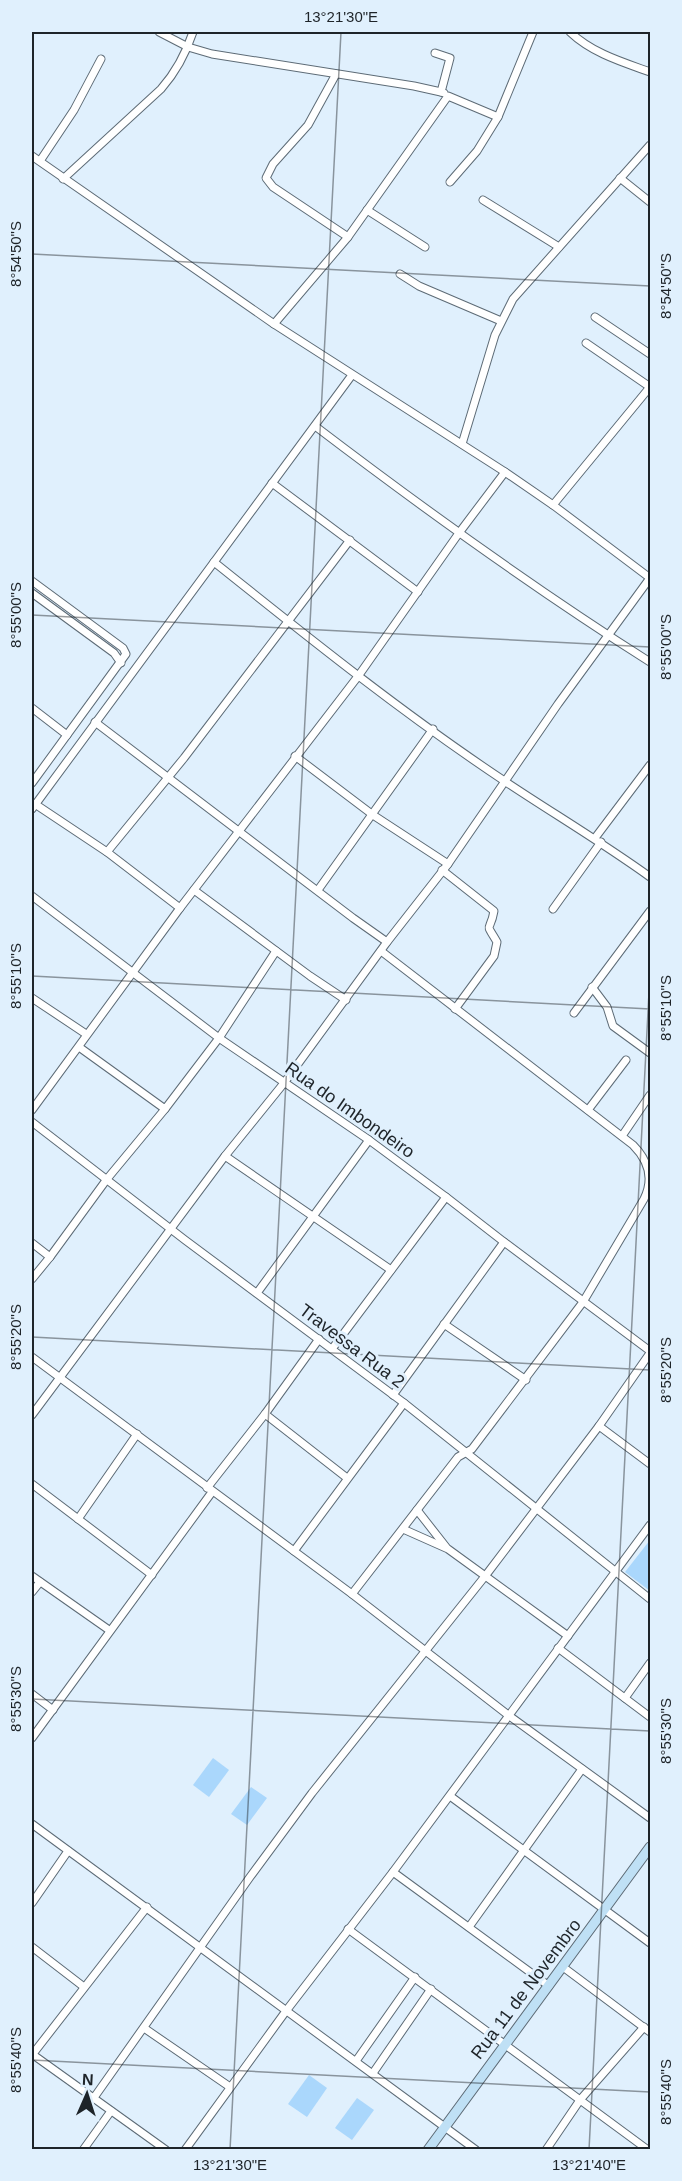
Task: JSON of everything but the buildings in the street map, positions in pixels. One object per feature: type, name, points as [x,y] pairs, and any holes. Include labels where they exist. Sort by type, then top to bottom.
[{"type":"main road","name":"Rua 11 de Novembro","points":[[428,2150],[651,1847]]},
{"type":"street","points":[[159,32],[188,48],[212,54],[414,86],[445,94],[498,117]]},
{"type":"street","points":[[63,179],[173,75],[194,32]]},
{"type":"street","points":[[450,182],[477,151],[498,117],[533,32]]},
{"type":"street","points":[[570,32],[579,41],[600,52],[651,72]]},
{"type":"street","points":[[274,324],[348,237],[445,94],[450,58],[435,53]]},
{"type":"street","points":[[40,161],[74,110],[101,59]]},
{"type":"street","points":[[336,74],[308,125],[273,164],[266,178],[273,187],[348,237]]},
{"type":"street","points":[[462,444],[501,321],[513,299],[651,145]]},
{"type":"street","points":[[32,156],[274,324],[505,472],[651,578],[448,864],[387,942],[284,1083],[225,1155],[32,1415]]},
{"type":"street","points":[[620,178],[651,202]]},
{"type":"street","points":[[483,200],[559,247]]},
{"type":"street","points":[[367,210],[425,247]]},
{"type":"street","points":[[400,274],[419,286],[501,321]]},
{"type":"street","points":[[595,317],[651,354]]},
{"type":"street","points":[[553,505],[651,387],[586,343]]},
{"type":"street","points":[[180,908],[107,852],[33,806],[352,375]]},
{"type":"street","points":[[315,426],[459,533],[608,636],[651,662]]},
{"type":"street","points":[[32,1110],[132,971],[359,675],[505,472]]},
{"type":"street","points":[[272,483],[418,592]]},
{"type":"street","points":[[107,852],[168,778],[350,540]]},
{"type":"street","points":[[214,562],[288,622],[505,781],[651,877]]},
{"type":"street","points":[[32,581],[123,648],[126,654],[32,783]]},
{"type":"street","points":[[32,593],[114,653],[121,663]]},
{"type":"street","points":[[32,708],[67,735]]},
{"type":"street","points":[[96,722],[387,942]]},
{"type":"street","points":[[318,890],[433,729]]},
{"type":"street","points":[[295,756],[372,815],[448,864]]},
{"type":"street","points":[[553,909],[651,765]]},
{"type":"street","points":[[442,870],[494,911],[488,931],[497,942],[494,956],[455,1009]]},
{"type":"street","points":[[194,890],[346,1000]]},
{"type":"street","name":"Rua do Imbondeiro","points":[[32,896],[219,1038],[369,1140],[651,1352]]},
{"type":"street","points":[[574,1013],[651,911]]},
{"type":"street","points":[[32,1279],[107,1179],[165,1109],[219,1038],[276,951]]},
{"type":"street","points":[[352,1594],[458,1457],[472,1449],[583,1302],[647,1193],[649,1173],[641,1153],[622,1136],[381,951]]},
{"type":"street","points":[[592,987],[607,1007],[613,1026],[651,1053]]},
{"type":"street","points":[[32,998],[86,1034]]},
{"type":"street","points":[[79,1047],[165,1109]]},
{"type":"street","points":[[588,1110],[626,1060]]},
{"type":"street","points":[[622,1136],[651,1095]]},
{"type":"street","name":"Travessa Rua 2","points":[[32,1122],[170,1229],[404,1403],[651,1599]]},
{"type":"street","points":[[257,1293],[369,1140]]},
{"type":"street","points":[[225,1155],[391,1270]]},
{"type":"street","points":[[332,1349],[446,1197]]},
{"type":"street","points":[[393,1395],[504,1242]]},
{"type":"street","points":[[32,1243],[50,1257]]},
{"type":"street","points":[[444,1324],[526,1380]]},
{"type":"street","points":[[32,1738],[109,1630],[152,1575],[319,1339]]},
{"type":"street","points":[[93,2099],[312,1793],[486,1575],[599,1426],[651,1352]]},
{"type":"street","points":[[32,1357],[352,1594],[508,1715],[651,1818]]},
{"type":"street","points":[[294,1551],[404,1403]]},
{"type":"street","points":[[265,1414],[347,1478]]},
{"type":"street","points":[[599,1426],[651,1464]]},
{"type":"street","points":[[78,1519],[137,1434]]},
{"type":"street","points":[[32,1484],[152,1575]]},
{"type":"street","points":[[417,1510],[448,1549]]},
{"type":"street","points":[[185,2150],[286,2011],[393,1872],[651,1525]]},
{"type":"street","points":[[403,1529],[448,1549],[567,1636]]},
{"type":"street","points":[[32,1576],[109,1630]]},
{"type":"street","points":[[32,1592],[40,1582]]},
{"type":"street","points":[[558,1648],[651,1717]]},
{"type":"street","points":[[625,1698],[651,1663]]},
{"type":"street","points":[[32,1694],[53,1710]]},
{"type":"street","points":[[469,1928],[582,1769]]},
{"type":"street","points":[[450,1796],[651,1943]]},
{"type":"street","points":[[32,1824],[476,2150]]},
{"type":"street","points":[[32,1903],[68,1851]]},
{"type":"street","points":[[393,1872],[549,1986]]},
{"type":"street","points":[[147,1907],[32,2055],[166,2150]]},
{"type":"street","points":[[348,1929],[648,2150]]},
{"type":"street","points":[[32,1947],[84,1987]]},
{"type":"street","points":[[546,2150],[580,2100],[647,2029],[563,1967]]},
{"type":"street","points":[[356,2061],[415,1977]]},
{"type":"street","points":[[373,2073],[431,1989]]},
{"type":"street","points":[[144,2028],[230,2087]]},
{"type":"street","points":[[83,2150],[111,2111]]},
{"type":"shaded area","points":[[650,1540],[650,1591],[625,1572]]},
{"type":"shaded area","points":[[213,1758],[229,1770],[209,1797],[193,1785]]},
{"type":"shaded area","points":[[251,1787],[267,1798],[247,1825],[231,1814]]},
{"type":"shaded area","points":[[309,2075],[327,2088],[307,2117],[288,2104]]},
{"type":"shaded area","points":[[357,2098],[374,2110],[352,2140],[335,2128]]}]
